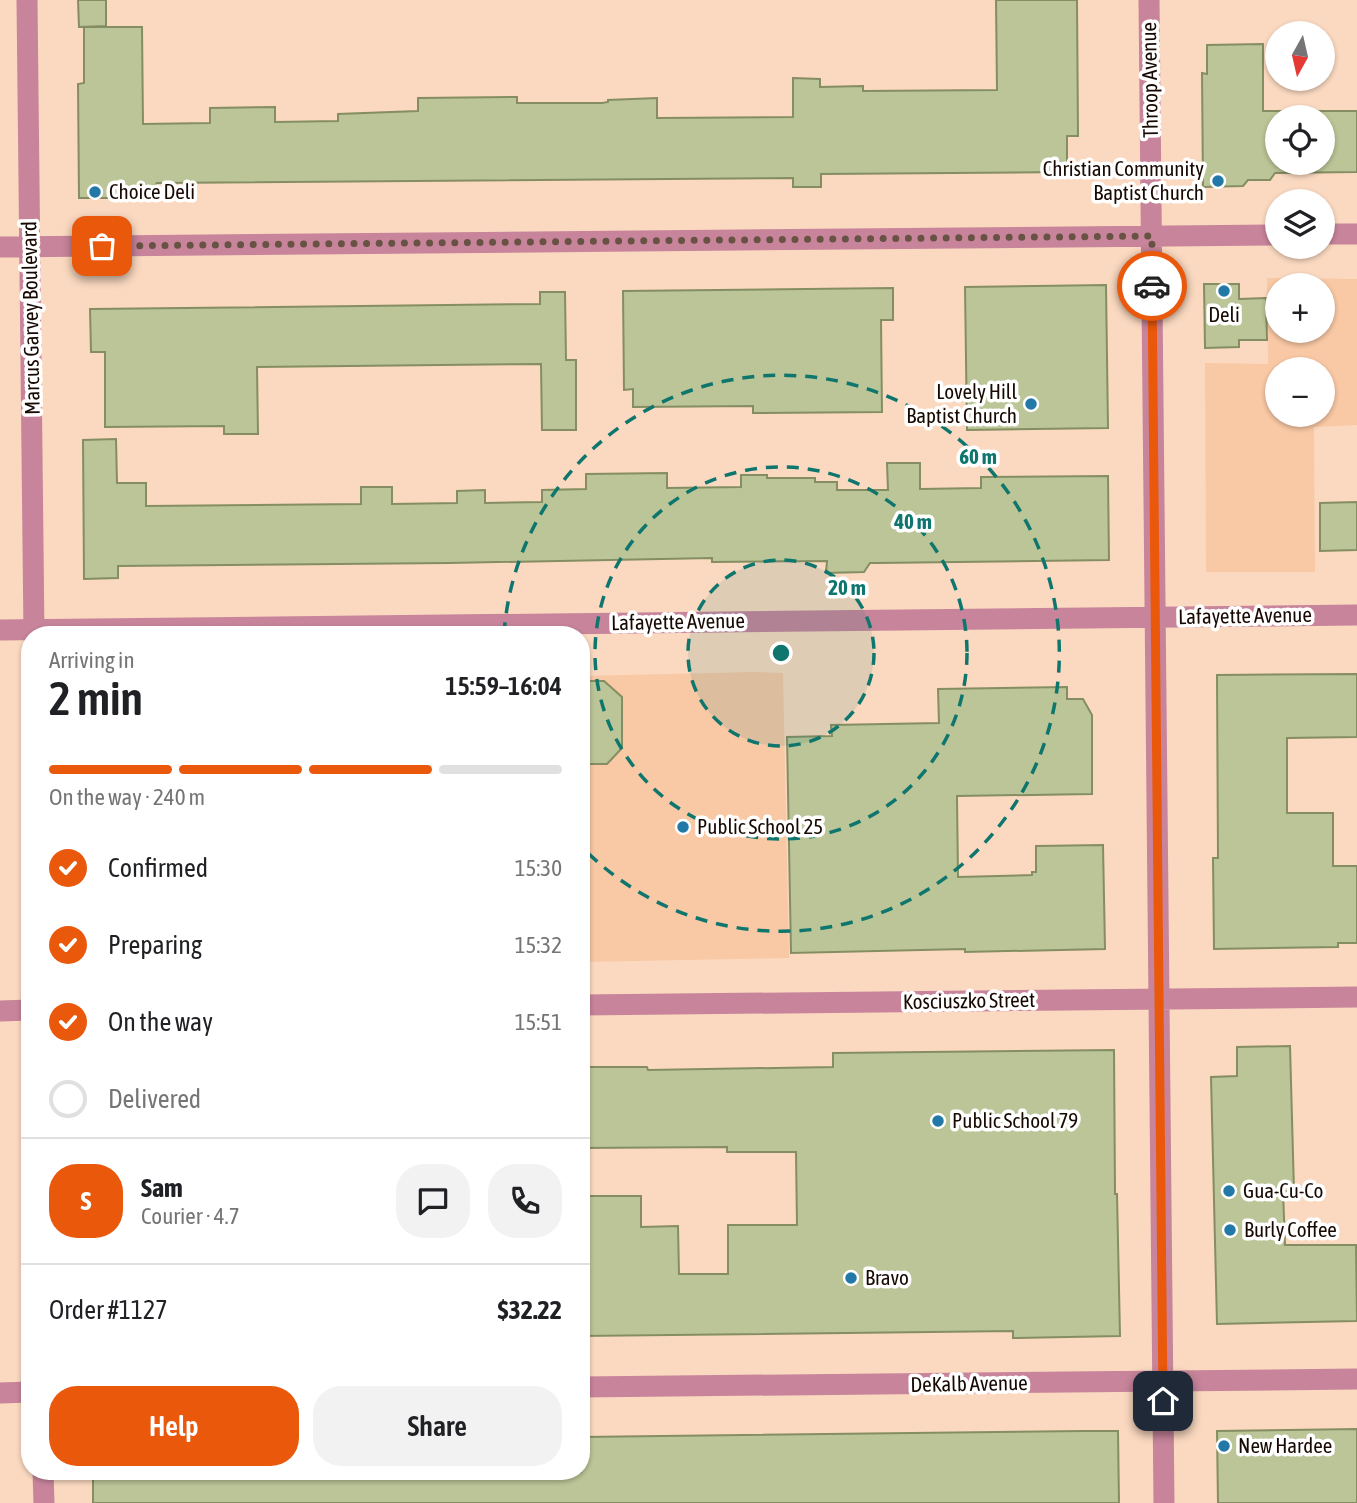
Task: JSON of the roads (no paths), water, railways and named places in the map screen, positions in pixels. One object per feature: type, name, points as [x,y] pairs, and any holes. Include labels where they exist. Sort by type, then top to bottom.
[{"type":"street","name":"Marcus Garvey Boulevard","points":[[27,0],[34,626]]},
{"type":"street","name":"Throop Avenue","points":[[1149,0],[1164,1503]]},
{"type":"street","points":[[1335,234],[1357,234]]},
{"type":"street","points":[[0,247],[1265,235]]},
{"type":"street","name":"Lafayette Avenue","points":[[483,626],[1357,615]]},
{"type":"street","name":"Lafayette Avenue","points":[[0,630],[21,631]]},
{"type":"street","name":"Kosciuszko Street","points":[[590,1005],[1357,997]]},
{"type":"street","points":[[0,1011],[21,1010]]},
{"type":"street","name":"DeKalb Avenue","points":[[590,1387],[1357,1380]]},
{"type":"street","points":[[0,1393],[21,1392]]},
{"type":"street","points":[[43,1480],[44,1503]]},
{"type":"place","name":"Christian Community Baptist Church","points":[[1218,181]]},
{"type":"place","name":"Choice Deli","points":[[95,192]]},
{"type":"place","name":"Deli","points":[[1224,291]]},
{"type":"place","name":"Lovely Hill Baptist Church","points":[[1031,404]]},
{"type":"place","name":"Public School 25","points":[[683,827]]},
{"type":"place","name":"Public School 79","points":[[938,1121]]},
{"type":"place","name":"Gua-Cu-Co","points":[[1229,1191]]},
{"type":"place","name":"Burly Coffee","points":[[1230,1230]]},
{"type":"place","name":"Bravo","points":[[851,1278]]},
{"type":"place","name":"New Hardee","points":[[1224,1446]]}]
